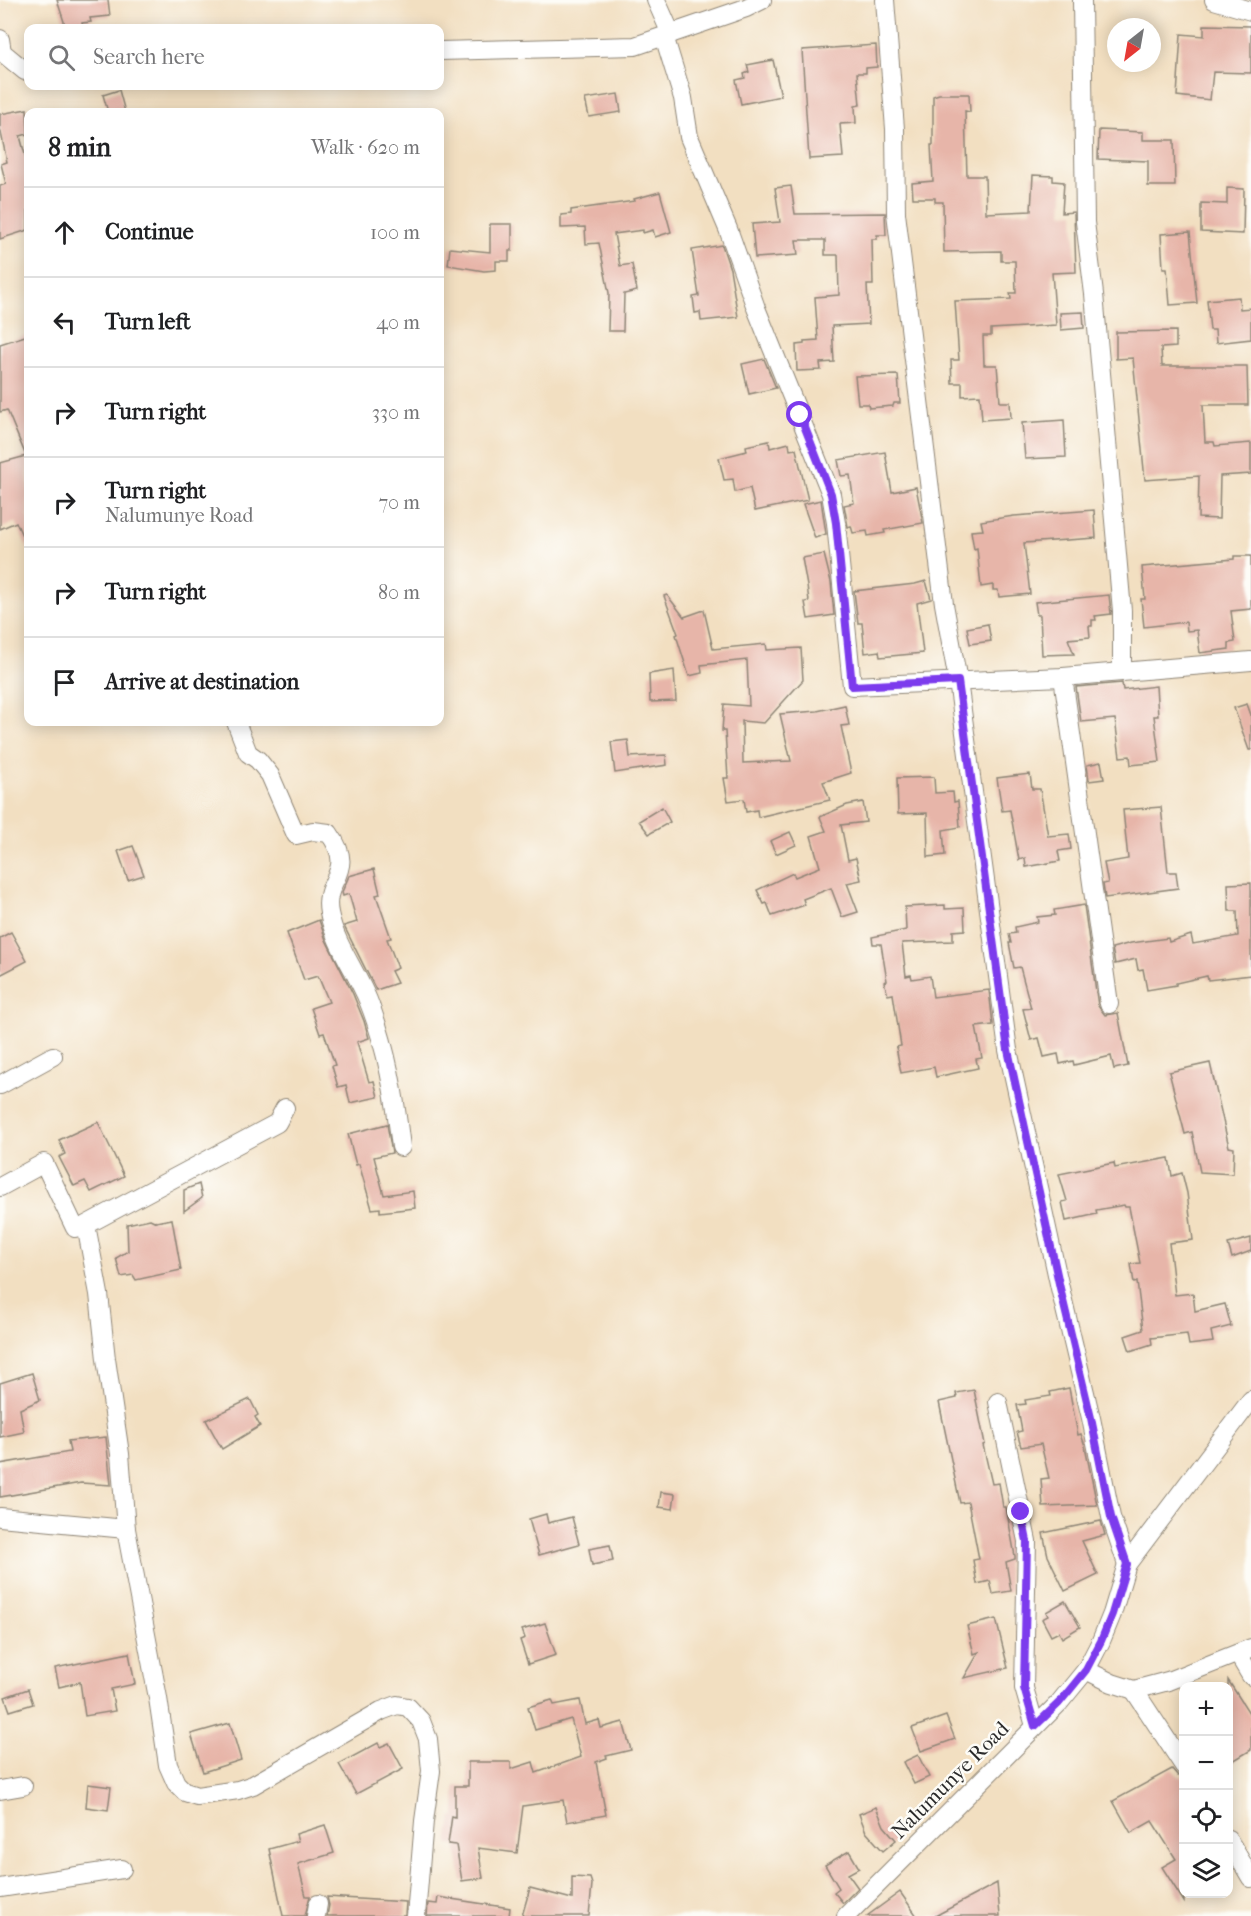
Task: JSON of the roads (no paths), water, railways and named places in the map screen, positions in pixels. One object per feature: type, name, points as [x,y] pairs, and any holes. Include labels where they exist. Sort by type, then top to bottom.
[{"type":"street","points":[[656,0],[683,98],[689,137],[728,229],[756,308],[831,494],[836,523],[852,686],[1062,677],[1251,661]]},
{"type":"street","points":[[444,51],[635,46],[746,8],[762,0]]},
{"type":"street","points":[[885,0],[895,129],[896,213],[944,604],[958,681],[1008,1050],[1111,1517],[1127,1564]]},
{"type":"street","points":[[1082,0],[1085,222],[1094,294],[1122,611],[1122,671]]},
{"type":"street","points":[[1214,0],[1251,11]]},
{"type":"street","points":[[0,39],[2,52],[24,70]]},
{"type":"street","points":[[1062,677],[1109,1004]]},
{"type":"street","points":[[238,726],[248,753],[258,760],[270,775],[296,835],[313,831],[329,833],[339,846],[341,865],[327,902],[329,915],[368,1001],[382,1044],[395,1095],[401,1147]]},
{"type":"street","points":[[0,1085],[52,1056]]},
{"type":"street","points":[[285,1108],[278,1123],[86,1225],[99,1294],[119,1445],[126,1529],[158,1698],[168,1765],[176,1783],[184,1792],[197,1796],[253,1785],[381,1711],[397,1705],[408,1707],[421,1721],[428,1739],[431,1772],[424,1821],[416,1916]]},
{"type":"street","points":[[0,1186],[44,1163],[75,1228]]},
{"type":"street","name":"Nalumunye Road","points":[[846,1916],[1059,1703],[1086,1670],[1108,1623],[1127,1564],[1251,1400]]},
{"type":"street","points":[[998,1402],[1027,1541],[1024,1688],[1035,1726]]},
{"type":"street","points":[[0,1517],[126,1529]]},
{"type":"street","points":[[1086,1670],[1105,1680],[1134,1690],[1168,1681],[1244,1651],[1251,1676]]},
{"type":"street","points":[[1134,1690],[1179,1758]]},
{"type":"street","points":[[0,1790],[23,1786]]},
{"type":"street","points":[[1231,1844],[1251,1878]]},
{"type":"street","points":[[0,1888],[122,1869]]}]
